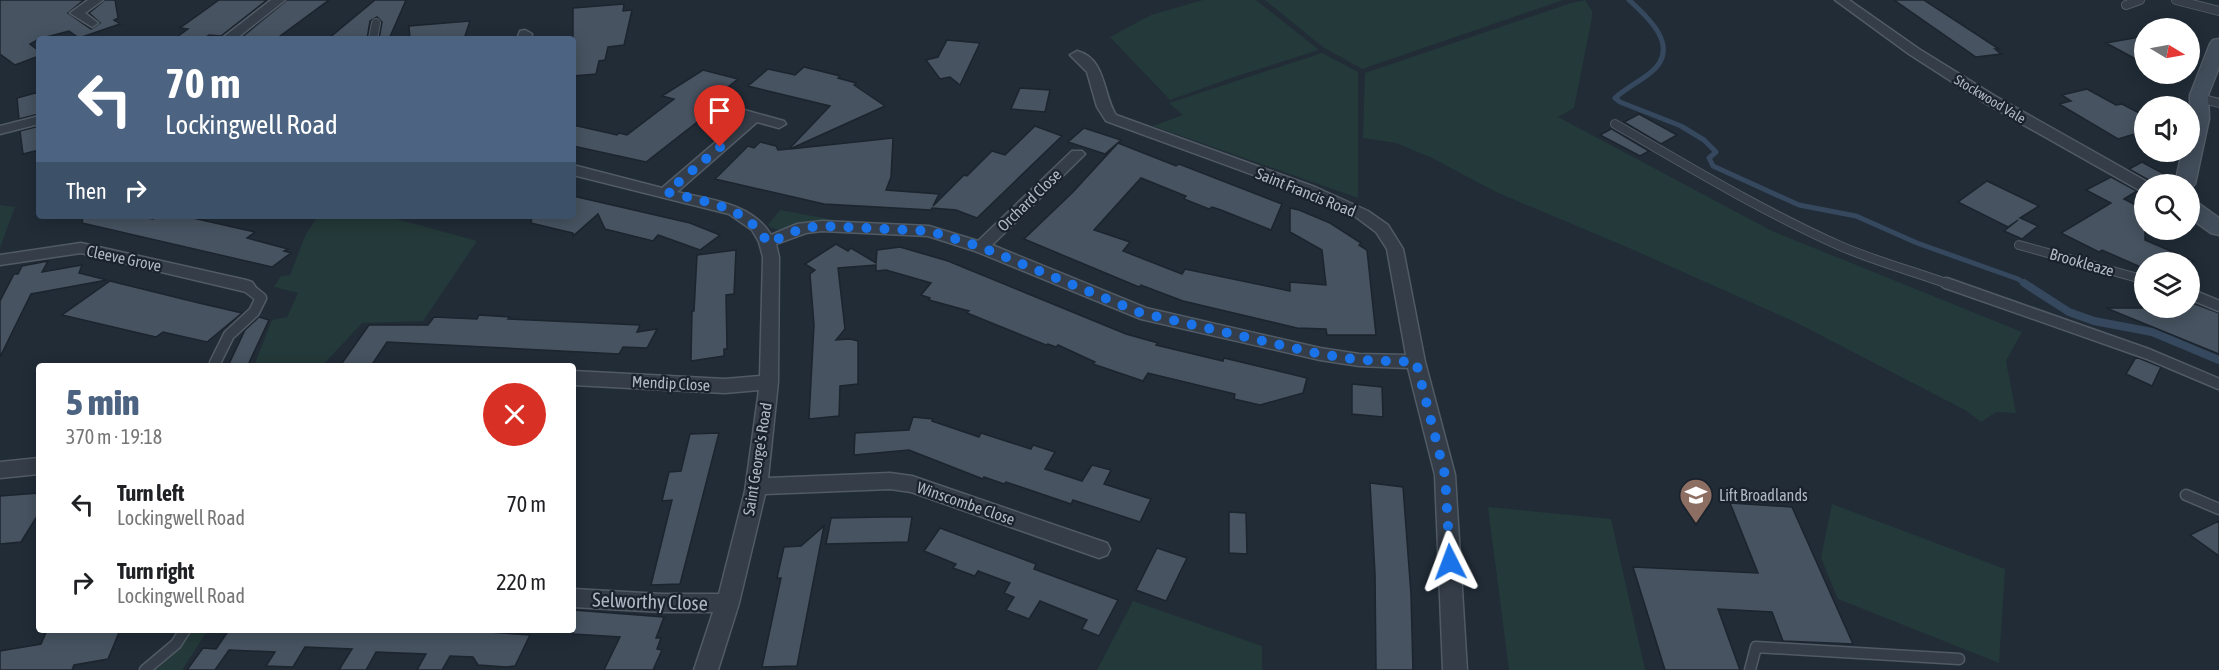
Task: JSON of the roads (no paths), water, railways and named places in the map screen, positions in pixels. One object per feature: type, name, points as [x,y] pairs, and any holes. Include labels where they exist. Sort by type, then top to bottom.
[{"type":"street","points":[[92,23],[76,13],[97,0]]},
{"type":"street","points":[[232,36],[279,0]]},
{"type":"street","name":"Stockwood Vale","points":[[1842,0],[1933,64],[2094,160],[2134,181]]},
{"type":"street","points":[[2200,96],[2219,44]]},
{"type":"street","name":"Saint Francis Road","points":[[1077,54],[1093,70],[1098,82],[1103,109],[1111,118],[1309,190],[1362,214],[1382,229],[1395,249],[1416,362],[1445,475],[1455,670]]},
{"type":"street","points":[[730,110],[779,124]]},
{"type":"street","points":[[667,192],[754,117]]},
{"type":"street","points":[[0,130],[36,121]]},
{"type":"street","name":"Orchard Close","points":[[981,247],[1077,154]]},
{"type":"street","points":[[576,171],[735,211],[758,227],[768,243],[803,228],[844,226],[929,231],[981,247],[1141,313],[1320,354],[1359,360],[1416,362]]},
{"type":"street","points":[[2200,215],[2219,228]]},
{"type":"street","name":"Saint George's Road","points":[[706,670],[728,603],[756,486],[769,382],[771,257],[768,243]]},
{"type":"street","name":"Cleeve Grove","points":[[0,260],[81,248],[246,286]]},
{"type":"street","name":"Mendip Close","points":[[576,378],[725,386],[769,382]]},
{"type":"street","points":[[0,470],[36,466]]},
{"type":"street","name":"Winscombe Close","points":[[756,486],[890,482],[912,484],[1099,549]]},
{"type":"street","name":"Selworthy Close","points":[[576,598],[662,603],[728,603]]},
{"type":"lane","points":[[2126,5],[2140,0]]},
{"type":"lane","points":[[2176,0],[2219,11]]},
{"type":"lane","points":[[374,36],[376,23]]},
{"type":"lane","points":[[2200,98],[2219,103]]},
{"type":"lane","points":[[1615,124],[1794,226],[1841,246],[2148,354],[2219,384]]},
{"type":"lane","name":"Brookleaze","points":[[2019,245],[2134,277]]},
{"type":"lane","points":[[215,363],[229,335],[254,312],[261,298],[246,286]]},
{"type":"lane","points":[[2200,298],[2219,306]]},
{"type":"lane","points":[[2186,495],[2219,509]]},
{"type":"lane","points":[[145,670],[176,644],[183,633]]},
{"type":"lane","points":[[1750,670],[1756,647],[1959,659]]},
{"type":"waterway","points":[[1629,0],[1653,24],[1663,44],[1663,54],[1650,73],[1615,98],[1620,102],[1681,126],[1704,140],[1716,152],[1709,158],[1713,166],[1799,205],[1856,216],[1917,243],[2024,283]]},
{"type":"waterway","points":[[2024,283],[2069,312],[2094,321],[2152,332],[2219,360]]},
{"type":"place","name":"Lift Broadlands","points":[[1696,524]]}]
